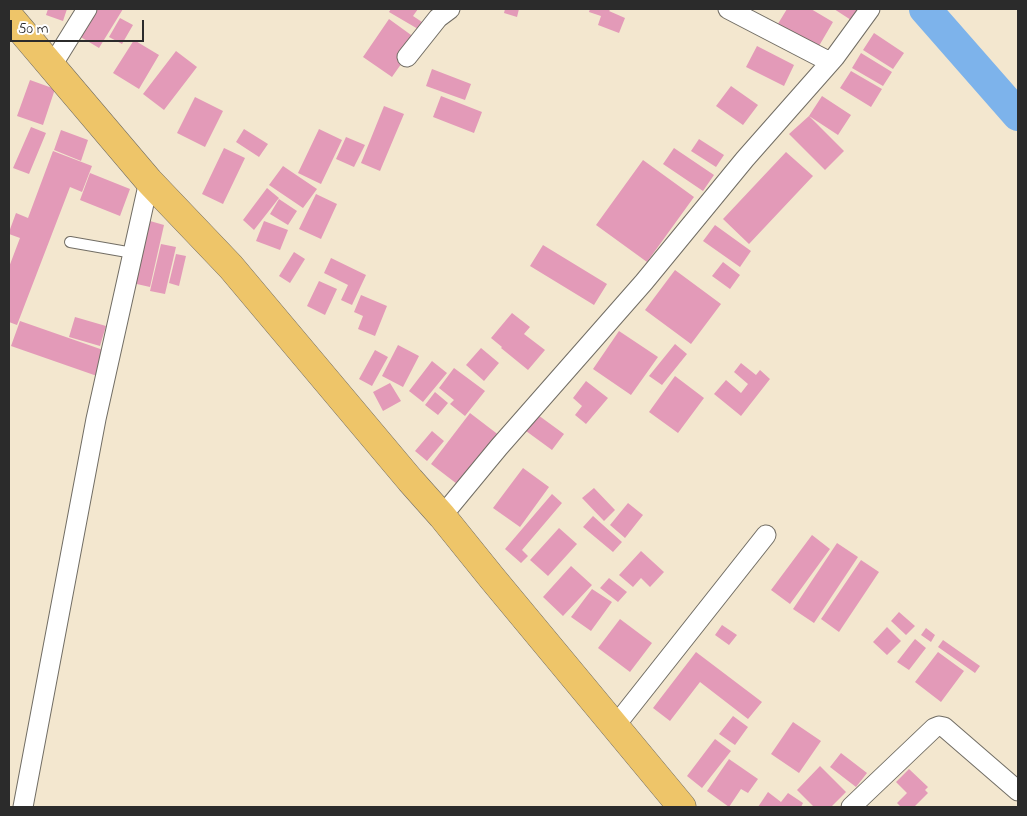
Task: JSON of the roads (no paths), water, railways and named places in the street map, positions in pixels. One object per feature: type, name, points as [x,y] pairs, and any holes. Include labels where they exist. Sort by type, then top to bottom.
[{"type":"highway","points":[[9,16],[149,181],[231,267],[442,516],[682,807]]},
{"type":"street","points":[[52,67],[87,9]]},
{"type":"street","points":[[407,57],[438,18],[450,9]]},
{"type":"street","points":[[728,9],[830,62]]},
{"type":"street","points":[[442,516],[499,447],[644,282],[745,159],[830,62],[870,9]]},
{"type":"street","points":[[23,807],[96,419],[149,181]]},
{"type":"street","points":[[615,726],[766,535]]},
{"type":"street","points":[[851,807],[934,728],[939,726],[944,727],[1018,791]]},
{"type":"lane","points":[[70,242],[133,253]]},
{"type":"waterway","points":[[925,9],[1018,115]]}]
